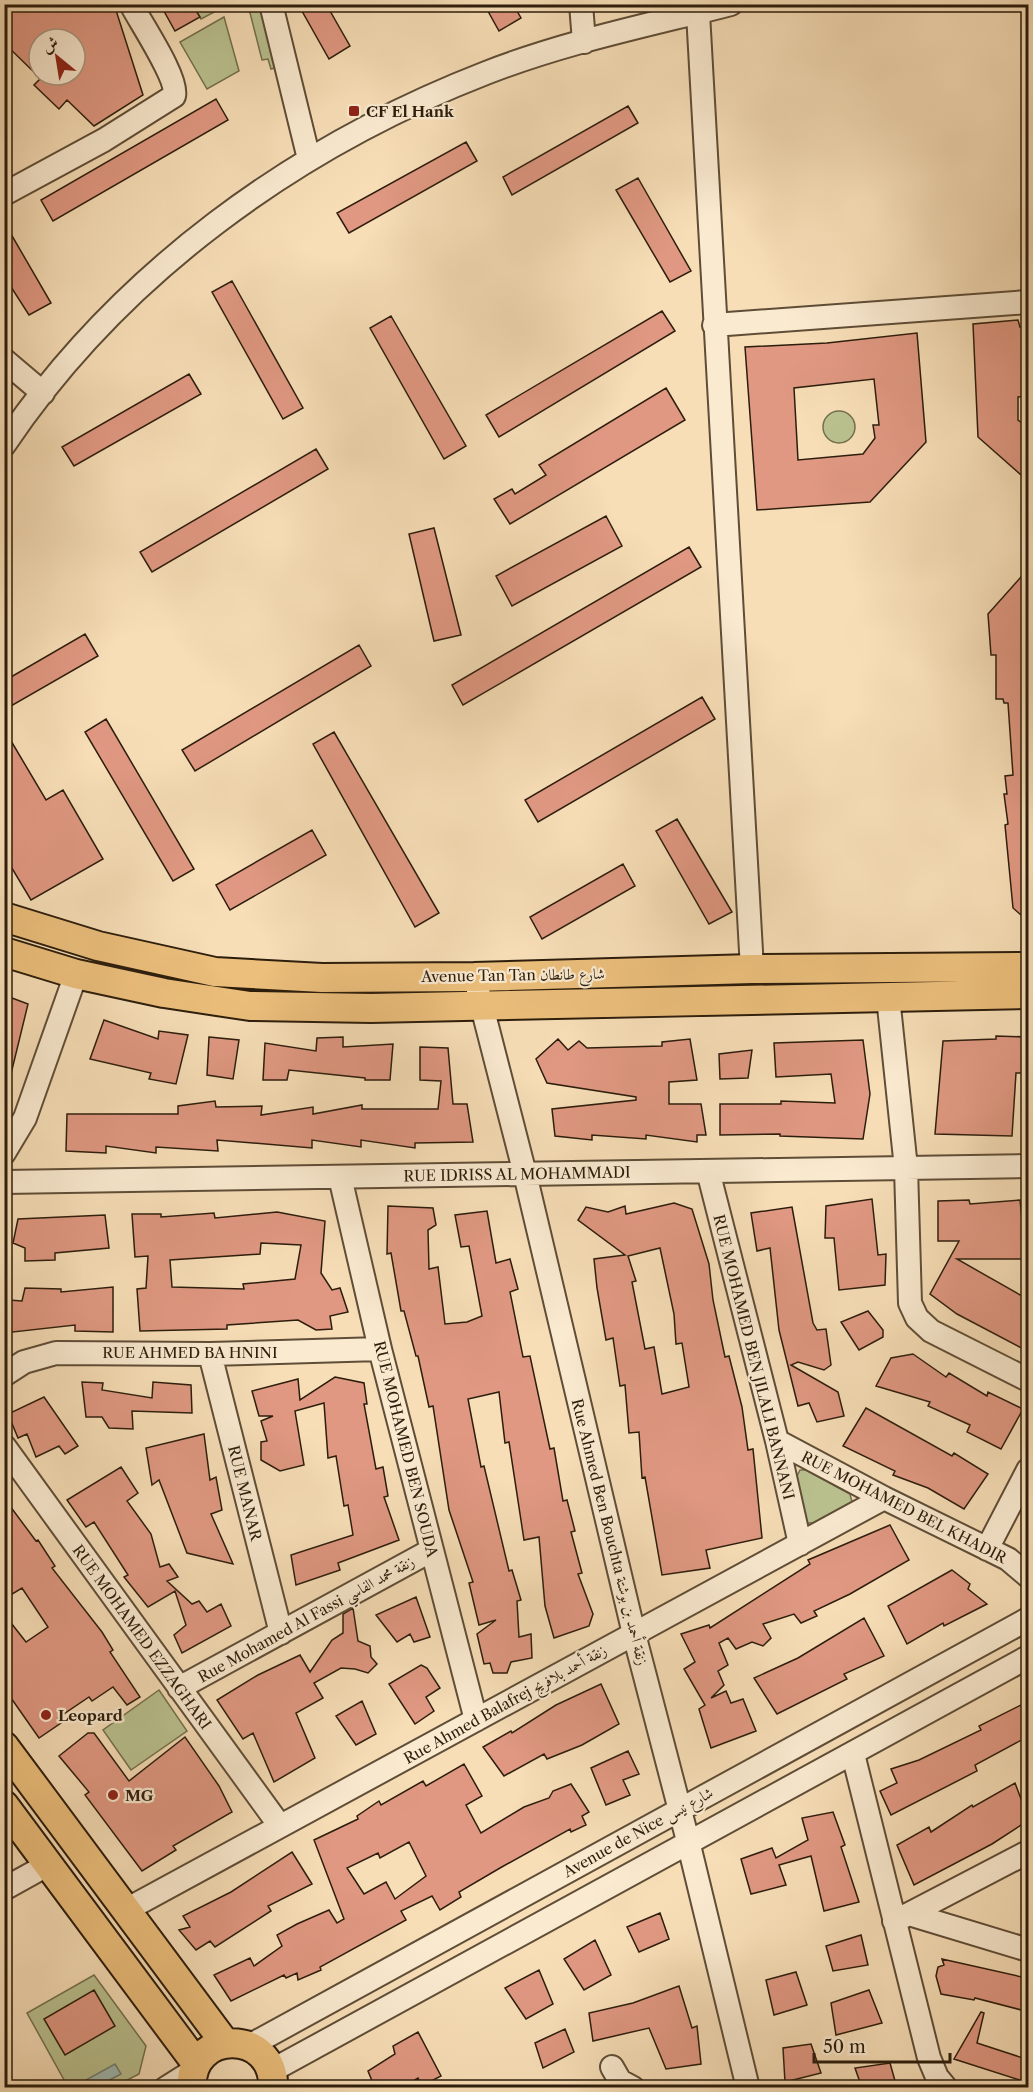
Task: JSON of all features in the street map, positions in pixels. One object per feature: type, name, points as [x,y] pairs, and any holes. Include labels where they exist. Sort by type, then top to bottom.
[{"type":"main road","name":"Avenue Tan Tan شارع طانطان","points":[[4,917],[98,946],[215,972],[478,991],[888,997],[1029,994]]},
{"type":"main road","name":"Avenue Tan Tan شارع طانطان","points":[[4,952],[76,974],[164,993],[250,1006],[371,1008],[478,991],[752,969],[1029,967]]},
{"type":"main road","points":[[4,1746],[126,1910],[237,2044],[266,2060],[272,2079]]},
{"type":"main road","points":[[4,1805],[49,1864],[194,2074],[204,2053],[237,2044]]},
{"type":"street","points":[[4,194],[104,140],[174,96],[175,88],[168,71],[131,4]]},
{"type":"street","points":[[271,4],[309,159]]},
{"type":"street","points":[[581,4],[584,42]]},
{"type":"street","points":[[4,445],[43,393],[90,337],[157,271],[219,220],[309,159],[418,102],[467,81],[584,42],[731,4]]},
{"type":"street","points":[[698,13],[752,969]]},
{"type":"street","points":[[714,325],[1029,302]]},
{"type":"street","points":[[4,360],[43,393]]},
{"type":"street","points":[[4,1153],[25,1118],[76,974]]},
{"type":"street","name":"Rue Ahmed Ben Bouchta زنقة أحمد بن بوشتة","points":[[478,991],[525,1174],[634,1634],[681,1810],[748,2088]]},
{"type":"street","points":[[888,997],[906,1168],[910,1303],[917,1318],[930,1331],[1029,1380]]},
{"type":"street","name":"RUE IDRISS AL MOHAMMADI","points":[[4,1182],[1029,1167]]},
{"type":"street","name":"RUE MOHAMED BEN JILALI BANNANI","points":[[708,1171],[777,1441],[800,1544]]},
{"type":"street","name":"RUE MOHAMED BEN SOUDA","points":[[340,1177],[380,1349],[476,1720]]},
{"type":"street","name":"RUE AHMED BA HNINI","points":[[4,1375],[24,1362],[56,1353],[210,1354],[380,1349]]},
{"type":"street","name":"RUE MANAR","points":[[210,1354],[281,1633]]},
{"type":"street","name":"RUE MOHAMED BEL KHADIR","points":[[777,1441],[884,1498],[1008,1559],[1029,1576]]},
{"type":"street","name":"RUE MOHAMED EZZAGHARI","points":[[4,1446],[280,1826]]},
{"type":"street","points":[[987,1549],[1029,1470]]},
{"type":"street","name":"Rue Ahmed Balafrej زنقة أحمد بلافريج","points":[[126,1910],[884,1498]]},
{"type":"street","name":"Rue Mohamed Al Fassi زنقة محمد الفاسي","points":[[179,1688],[432,1550]]},
{"type":"street","name":"Avenue de Nice شارع نيس","points":[[237,2044],[681,1810],[1029,1620]]},
{"type":"street","points":[[272,2079],[688,1841],[1029,1657]]},
{"type":"street","points":[[853,1754],[902,1918],[929,2058],[937,2077],[946,2088]]},
{"type":"street","points":[[902,1918],[1029,1852]]},
{"type":"street","points":[[4,1889],[49,1864]]},
{"type":"street","points":[[902,1918],[1029,1950]]},
{"type":"street","points":[[612,2067],[620,2081],[633,2088]]},
{"type":"street","points":[[166,2088],[194,2074]]},
{"type":"green space","points":[[192,5],[221,5],[222,8],[201,19]]},
{"type":"green space","points":[[248,5],[263,5],[279,67],[271,69],[268,59],[262,60]]},
{"type":"green space","points":[[224,17],[239,71],[207,89],[180,42]]},
{"type":"green space","points":[[839,411],[851,415],[855,427],[851,439],[839,443],[827,439],[823,427],[827,415]]},
{"type":"green space","points":[[800,1470],[806,1470],[850,1494],[852,1502],[813,1523],[808,1523],[804,1518],[797,1476]]},
{"type":"green space","points":[[159,1690],[187,1731],[131,1770],[103,1730]]},
{"type":"green space","points":[[94,1975],[146,2046],[139,2074],[114,2087],[96,2087],[120,2074],[86,2080],[90,2087],[68,2087],[27,2013]]},
{"type":"water","points":[[115,2064],[121,2074],[96,2087],[90,2087],[86,2080]]},
{"type":"building","points":[[4,4],[114,4],[143,95],[94,126],[67,100],[59,109],[36,87],[87,87],[87,27],[27,27],[27,65],[4,43]]},
{"type":"building","points":[[160,4],[192,4],[200,17],[175,31]]},
{"type":"building","points":[[298,4],[326,4],[350,46],[329,59]]},
{"type":"building","points":[[484,4],[513,4],[521,18],[499,31]]},
{"type":"building","points":[[216,99],[228,120],[53,221],[41,200]]},
{"type":"building","points":[[628,106],[638,123],[512,195],[503,177]]},
{"type":"building","points":[[466,142],[477,161],[349,233],[337,213]]},
{"type":"building","points":[[638,178],[691,271],[670,282],[616,190]]},
{"type":"building","points":[[4,222],[51,303],[29,315],[4,276]]},
{"type":"building","points":[[232,281],[303,408],[283,419],[212,292]]},
{"type":"building","points":[[662,311],[675,331],[499,437],[486,415]]},
{"type":"building","points":[[391,316],[466,446],[444,459],[370,328]]},
{"type":"building","points":[[1018,320],[1020,327],[1029,325],[1029,396],[1018,397],[1018,420],[1029,428],[1029,482],[978,437],[973,324]]},
{"type":"building","points":[[917,333],[926,442],[870,502],[757,510],[745,347],[827,343]],"holes":[[[874,379],[879,425],[873,425],[875,438],[863,454],[798,460],[794,388]]]},
{"type":"building","points":[[189,374],[201,394],[74,466],[62,447]]},
{"type":"building","points":[[666,388],[685,420],[510,524],[494,499],[512,489],[515,494],[546,475],[539,465]]},
{"type":"building","points":[[316,449],[328,469],[152,572],[140,552]]},
{"type":"building","points":[[606,516],[622,546],[512,606],[496,576]]},
{"type":"building","points":[[434,528],[461,635],[434,641],[409,534]]},
{"type":"building","points":[[689,547],[701,567],[463,705],[452,685]]},
{"type":"building","points":[[1029,568],[1029,922],[1013,908],[1004,794],[1007,794],[1005,776],[1013,775],[1008,703],[1004,703],[1003,699],[996,699],[996,655],[991,655],[988,614]]},
{"type":"building","points":[[85,634],[98,656],[4,710],[4,681]]},
{"type":"building","points":[[359,645],[371,666],[195,771],[182,750]]},
{"type":"building","points":[[702,697],[715,719],[538,822],[525,800]]},
{"type":"building","points":[[106,719],[194,869],[173,881],[85,732]]},
{"type":"building","points":[[4,729],[46,800],[63,790],[103,859],[31,900],[4,855]]},
{"type":"building","points":[[334,732],[439,913],[415,927],[313,744]]},
{"type":"building","points":[[677,819],[732,912],[709,924],[656,831]]},
{"type":"building","points":[[312,830],[326,855],[230,910],[216,885]]},
{"type":"building","points":[[623,864],[635,886],[542,939],[530,917]]},
{"type":"building","points":[[4,995],[28,1004],[10,1078],[4,1078]]},
{"type":"building","points":[[104,1020],[158,1039],[159,1031],[188,1035],[176,1084],[149,1079],[151,1073],[90,1059]]},
{"type":"building","points":[[996,1036],[1028,1037],[1028,1073],[1016,1073],[1012,1136],[935,1134],[943,1041],[996,1039]]},
{"type":"building","points":[[209,1037],[239,1040],[233,1079],[207,1075]]},
{"type":"building","points":[[343,1037],[343,1047],[393,1044],[390,1080],[365,1080],[365,1078],[289,1070],[287,1080],[263,1080],[265,1043],[316,1051],[317,1038]]},
{"type":"building","points":[[558,1039],[568,1050],[579,1041],[587,1048],[662,1046],[662,1042],[690,1039],[697,1080],[669,1082],[669,1104],[701,1104],[706,1135],[697,1135],[697,1142],[646,1135],[646,1139],[592,1135],[592,1140],[555,1136],[552,1109],[636,1100],[636,1097],[547,1083],[536,1059]]},
{"type":"building","points":[[863,1040],[870,1094],[863,1139],[780,1136],[780,1134],[720,1135],[720,1104],[781,1104],[781,1101],[835,1103],[831,1074],[776,1077],[774,1043]]},
{"type":"building","points":[[420,1047],[448,1048],[453,1104],[467,1104],[473,1142],[415,1143],[415,1148],[361,1140],[361,1147],[312,1140],[312,1148],[217,1140],[218,1151],[156,1147],[156,1153],[106,1146],[106,1153],[66,1151],[67,1114],[178,1114],[178,1106],[215,1101],[216,1107],[262,1106],[261,1115],[313,1107],[313,1114],[362,1105],[362,1109],[438,1109],[441,1081],[420,1080]]},
{"type":"building","points":[[752,1050],[748,1078],[720,1079],[719,1054]]},
{"type":"building","points":[[872,1199],[878,1255],[886,1254],[885,1285],[839,1290],[834,1238],[825,1238],[826,1206]]},
{"type":"building","points":[[969,1200],[970,1204],[1020,1200],[1026,1259],[957,1259],[1029,1300],[1029,1352],[957,1314],[930,1294],[959,1241],[938,1241],[938,1201]]},
{"type":"building","points":[[674,1203],[692,1209],[709,1264],[713,1300],[725,1357],[729,1356],[742,1407],[748,1450],[753,1449],[762,1538],[706,1550],[710,1568],[662,1575],[645,1477],[642,1478],[639,1432],[629,1433],[625,1385],[620,1386],[613,1338],[606,1340],[594,1259],[625,1255],[578,1220],[586,1207],[608,1212],[625,1206],[626,1214]],"holes":[[[660,1248],[674,1314],[676,1344],[682,1343],[689,1387],[662,1394],[654,1347],[645,1349],[632,1282],[636,1281],[628,1256]]]},
{"type":"building","points":[[388,1206],[433,1208],[436,1225],[428,1230],[429,1269],[438,1267],[445,1324],[467,1322],[482,1316],[469,1246],[461,1247],[455,1215],[487,1211],[496,1263],[510,1259],[518,1289],[510,1292],[523,1357],[530,1356],[550,1449],[554,1448],[563,1501],[567,1500],[575,1531],[571,1532],[582,1573],[578,1574],[593,1614],[589,1626],[554,1638],[545,1606],[539,1537],[524,1540],[509,1442],[505,1443],[499,1392],[468,1399],[481,1467],[484,1466],[509,1571],[512,1570],[521,1600],[517,1601],[519,1637],[531,1634],[532,1658],[511,1662],[507,1673],[493,1673],[490,1663],[484,1664],[477,1634],[496,1620],[479,1625],[469,1583],[473,1582],[449,1510],[433,1406],[429,1407],[418,1356],[416,1356],[404,1311],[401,1311],[391,1253],[387,1254]]},
{"type":"building","points":[[792,1207],[813,1323],[817,1330],[826,1329],[831,1365],[824,1370],[798,1362],[791,1365],[838,1392],[844,1416],[817,1422],[809,1403],[798,1406],[779,1330],[770,1248],[757,1251],[751,1213]]},
{"type":"building","points":[[277,1212],[325,1221],[321,1273],[332,1290],[340,1288],[348,1312],[330,1316],[332,1329],[316,1330],[298,1320],[227,1325],[227,1329],[140,1331],[137,1289],[146,1288],[148,1256],[135,1257],[132,1214],[161,1214],[161,1217],[214,1213],[215,1218]],"holes":[[[261,1243],[301,1245],[295,1279],[243,1284],[244,1289],[172,1287],[170,1260],[260,1254]]]},
{"type":"building","points":[[105,1215],[109,1248],[55,1253],[55,1260],[25,1261],[25,1248],[13,1243],[18,1219]]},
{"type":"building","points":[[113,1287],[113,1332],[75,1331],[75,1325],[4,1333],[4,1316],[9,1300],[22,1301],[25,1288],[61,1289],[61,1292]]},
{"type":"building","points":[[868,1311],[883,1330],[883,1337],[859,1350],[841,1322]]},
{"type":"building","points":[[913,1354],[946,1377],[949,1373],[987,1396],[988,1392],[1023,1409],[1001,1449],[967,1432],[970,1425],[928,1406],[930,1402],[876,1386],[891,1358]]},
{"type":"building","points":[[335,1377],[364,1383],[367,1404],[364,1404],[376,1469],[383,1467],[388,1496],[384,1497],[399,1540],[338,1563],[340,1570],[296,1585],[291,1555],[353,1535],[348,1505],[344,1506],[336,1456],[328,1458],[324,1403],[295,1411],[304,1465],[280,1471],[261,1460],[261,1442],[267,1441],[261,1421],[273,1416],[259,1416],[252,1391],[298,1379],[300,1400]]},
{"type":"building","points":[[82,1382],[103,1383],[102,1390],[152,1398],[153,1382],[191,1385],[192,1413],[132,1411],[133,1429],[109,1428],[102,1417],[86,1417]]},
{"type":"building","points":[[44,1397],[78,1446],[65,1454],[59,1446],[36,1457],[27,1434],[18,1438],[8,1414]]},
{"type":"building","points":[[866,1408],[952,1456],[954,1453],[988,1474],[964,1509],[928,1488],[893,1475],[895,1471],[843,1446]]},
{"type":"building","points":[[204,1434],[210,1480],[216,1477],[222,1510],[211,1514],[233,1564],[187,1553],[159,1480],[152,1485],[146,1448]]},
{"type":"building","points":[[121,1467],[138,1493],[127,1501],[151,1534],[160,1567],[169,1564],[178,1577],[167,1581],[192,1604],[199,1601],[207,1612],[221,1604],[231,1626],[182,1653],[174,1635],[186,1625],[175,1591],[148,1607],[124,1577],[128,1575],[94,1522],[86,1527],[67,1500]]},
{"type":"building","points":[[4,1498],[36,1541],[38,1540],[55,1566],[52,1568],[102,1632],[113,1650],[110,1652],[140,1697],[127,1705],[113,1687],[92,1701],[89,1697],[58,1718],[61,1723],[39,1738],[4,1688],[4,1614],[26,1642],[48,1627],[22,1588],[4,1599]]},
{"type":"building","points":[[890,1525],[909,1560],[850,1594],[814,1611],[817,1616],[801,1623],[794,1614],[763,1624],[771,1638],[763,1646],[752,1642],[736,1649],[728,1638],[719,1643],[728,1665],[718,1671],[724,1685],[711,1698],[726,1691],[731,1703],[743,1699],[756,1731],[711,1748],[699,1709],[705,1705],[684,1669],[695,1662],[681,1634],[709,1625],[710,1628],[810,1564],[808,1560]]},
{"type":"building","points":[[952,1570],[970,1584],[968,1589],[987,1604],[944,1626],[943,1623],[907,1644],[888,1606]]},
{"type":"building","points":[[416,1597],[430,1637],[414,1642],[410,1634],[397,1642],[376,1615]]},
{"type":"building","points":[[353,1608],[358,1641],[370,1646],[371,1657],[377,1664],[368,1673],[341,1668],[314,1683],[323,1698],[296,1713],[315,1758],[274,1782],[253,1733],[243,1739],[217,1700],[258,1675],[300,1655],[310,1672],[332,1640],[343,1633],[343,1614]]},
{"type":"building","points":[[864,1618],[884,1656],[844,1674],[847,1679],[777,1714],[754,1678],[798,1658]]},
{"type":"building","points":[[421,1665],[427,1668],[440,1688],[426,1697],[434,1711],[415,1724],[389,1684]]},
{"type":"building","points":[[601,1684],[619,1724],[582,1745],[547,1759],[544,1754],[504,1776],[483,1747],[511,1731],[512,1733],[556,1705]]},
{"type":"building","points":[[362,1701],[376,1734],[356,1745],[336,1716]]},
{"type":"building","points":[[1029,1701],[1029,1736],[975,1765],[977,1771],[891,1815],[880,1791],[897,1783],[891,1769],[919,1760],[981,1730],[979,1726]]},
{"type":"building","points":[[88,1733],[94,1733],[129,1781],[185,1737],[219,1786],[232,1812],[173,1846],[176,1850],[142,1871],[85,1795],[89,1792],[59,1756]]},
{"type":"building","points":[[628,1751],[639,1774],[623,1780],[630,1795],[606,1805],[591,1768]]},
{"type":"building","points":[[464,1764],[482,1796],[466,1805],[481,1833],[524,1807],[549,1798],[553,1791],[571,1784],[589,1812],[582,1816],[586,1825],[571,1832],[570,1829],[500,1868],[459,1892],[461,1897],[440,1910],[432,1896],[401,1911],[406,1920],[320,1967],[321,1970],[298,1980],[297,1973],[286,1978],[284,1975],[231,2001],[214,1975],[250,1958],[254,1966],[282,1946],[277,1935],[329,1910],[337,1923],[344,1919],[314,1840],[358,1819],[357,1816],[379,1801],[381,1805],[423,1781],[426,1786]],"holes":[[[409,1842],[426,1876],[395,1899],[386,1882],[364,1894],[347,1868],[378,1853],[380,1858]]]},
{"type":"building","points":[[1015,1783],[1029,1820],[992,1844],[914,1885],[897,1845],[929,1827],[931,1832],[972,1805],[973,1807]]},
{"type":"building","points":[[833,1812],[845,1845],[841,1847],[859,1902],[824,1911],[811,1856],[779,1865],[786,1885],[751,1894],[741,1859],[772,1848],[776,1858],[808,1840],[802,1818]]},
{"type":"building","points":[[292,1852],[312,1884],[268,1906],[271,1911],[215,1947],[210,1941],[196,1950],[179,1930],[190,1927],[183,1916],[231,1892]]},
{"type":"building","points":[[660,1913],[669,1939],[639,1952],[627,1927]]},
{"type":"building","points":[[861,1935],[868,1965],[833,1971],[826,1946]]},
{"type":"building","points":[[595,1940],[611,1975],[584,1990],[564,1959]]},
{"type":"building","points":[[942,1959],[1022,1977],[1023,1989],[1029,1990],[1029,2012],[975,1998],[974,2000],[941,1994],[936,1976],[938,1967],[944,1965]]},
{"type":"building","points":[[539,1970],[553,2004],[526,2019],[505,1988]]},
{"type":"building","points":[[796,1972],[807,2005],[774,2015],[766,1980]]},
{"type":"building","points":[[679,1986],[692,2028],[697,2026],[701,2064],[666,2069],[649,2028],[593,2041],[589,2013],[633,2003]]},
{"type":"building","points":[[94,1990],[115,2026],[65,2055],[44,2019]]},
{"type":"building","points":[[869,1990],[882,2023],[836,2035],[831,2003]]},
{"type":"building","points":[[981,2012],[984,2013],[977,2043],[1029,2060],[1029,2083],[954,2059]]},
{"type":"building","points":[[565,2029],[574,2052],[543,2068],[535,2043]]},
{"type":"building","points":[[418,2032],[441,2076],[422,2086],[418,2078],[401,2088],[393,2088],[391,2083],[375,2088],[368,2071],[395,2054],[393,2046]]},
{"type":"building","points":[[811,2044],[821,2073],[785,2082],[783,2048]]},
{"type":"building","points":[[890,2063],[897,2088],[862,2088],[855,2068]]},
{"type":"place","name":"CF El Hank","points":[[354,111]]},
{"type":"place","name":"Leopard","points":[[46,1715]]},
{"type":"place","name":"MG","points":[[113,1795]]}]
